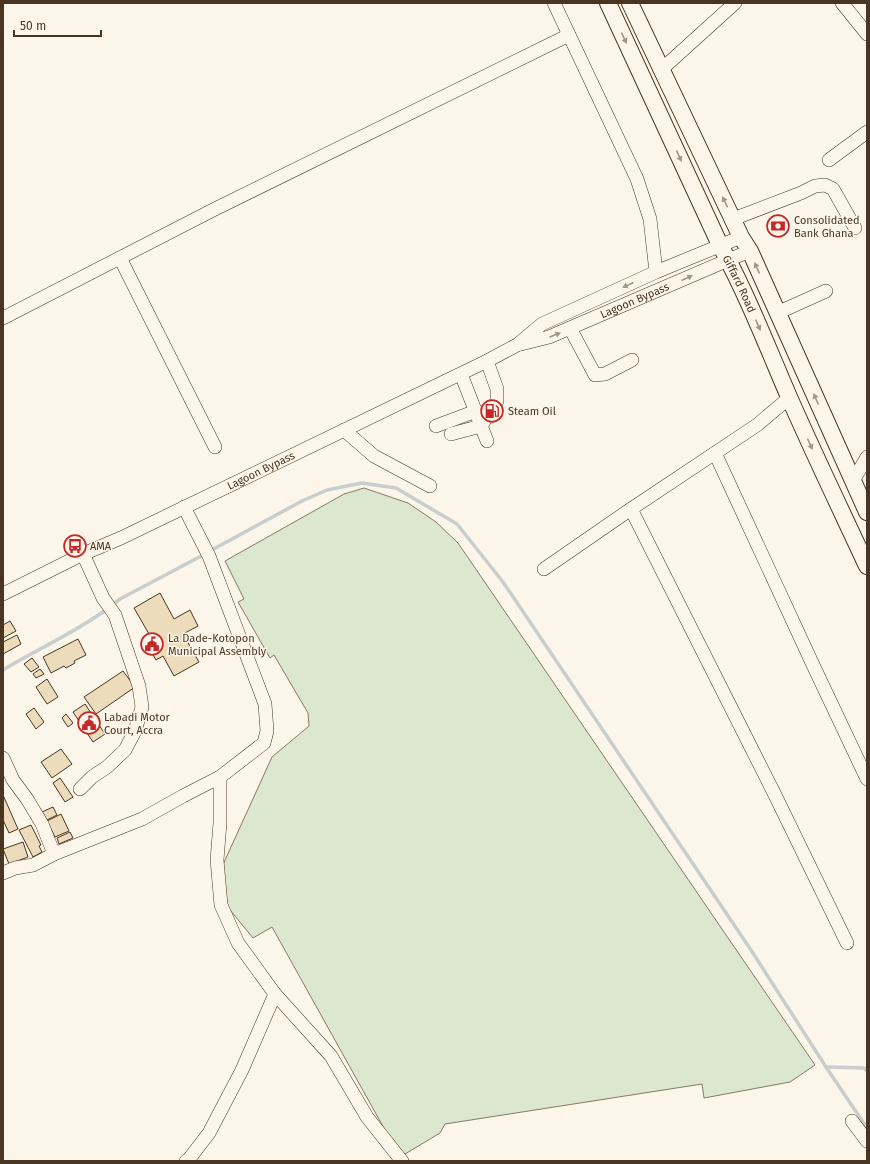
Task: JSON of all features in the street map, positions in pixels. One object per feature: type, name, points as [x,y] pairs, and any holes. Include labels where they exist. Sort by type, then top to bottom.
[{"type":"main road","name":"Giffard Road","points":[[608,3],[760,329],[789,398],[867,566]]},
{"type":"main road","name":"Giffard Road","points":[[630,3],[733,219],[750,251],[867,512]]},
{"type":"street","points":[[554,3],[637,179],[650,219],[656,272]]},
{"type":"street","points":[[662,69],[734,3]]},
{"type":"street","points":[[842,3],[867,34]]},
{"type":"street","points":[[3,318],[213,210],[569,35]]},
{"type":"street","points":[[829,160],[867,132]]},
{"type":"street","points":[[733,219],[801,193],[815,186],[825,185],[833,188],[855,228]]},
{"type":"street","name":"Lagoon Bypass","points":[[3,594],[83,554],[184,508],[487,361],[517,345],[542,324],[656,272],[742,237]]},
{"type":"street","name":"Lagoon Bypass","points":[[517,345],[549,337],[750,251]]},
{"type":"street","points":[[120,258],[215,447]]},
{"type":"street","points":[[777,313],[826,291]]},
{"type":"street","points":[[570,328],[594,375],[605,374],[632,360]]},
{"type":"street","points":[[451,434],[481,426],[497,401],[497,389],[487,361]]},
{"type":"street","points":[[461,374],[487,441]]},
{"type":"street","points":[[544,569],[632,508],[757,425],[789,398]]},
{"type":"street","points":[[436,426],[476,411]]},
{"type":"street","points":[[344,430],[374,456],[430,486]]},
{"type":"street","points":[[715,453],[867,778]]},
{"type":"street","points":[[853,480],[867,457]]},
{"type":"street","points":[[3,873],[15,868],[33,865],[54,854],[142,819],[220,777],[264,743],[268,731],[265,704],[207,552],[184,508]]},
{"type":"street","points":[[632,508],[847,943]]},
{"type":"street","points":[[80,789],[92,777],[107,767],[125,750],[135,731],[142,707],[139,686],[115,615],[103,598],[83,554]]},
{"type":"street","points":[[3,758],[13,780],[27,799],[42,824],[54,854]]},
{"type":"street","points":[[220,777],[220,823],[217,860],[221,905],[238,943],[275,994],[331,1056],[367,1117],[402,1161]]},
{"type":"street","points":[[186,1161],[189,1160],[209,1133],[242,1070],[275,994]]},
{"type":"street","points":[[852,1121],[867,1141]]},
{"type":"green space","points":[[364,488],[408,503],[436,522],[458,543],[815,1065],[790,1082],[704,1098],[702,1084],[445,1124],[440,1133],[400,1157],[272,927],[253,938],[226,905],[221,869],[272,757],[309,726],[308,713],[274,655],[270,658],[238,602],[244,599],[225,561],[344,494]]},
{"type":"building","points":[[160,593],[174,619],[190,610],[198,626],[183,634],[199,662],[174,676],[163,656],[156,660],[143,637],[149,634],[134,608]]},
{"type":"building","points":[[10,621],[16,631],[3,638],[3,625]]},
{"type":"building","points":[[17,635],[21,644],[3,654],[3,642]]},
{"type":"building","points":[[78,639],[86,655],[74,661],[75,663],[66,668],[64,666],[51,673],[43,657]]},
{"type":"building","points":[[32,658],[39,667],[31,672],[24,664]]},
{"type":"building","points":[[40,669],[44,674],[36,678],[33,674]]},
{"type":"building","points":[[123,671],[135,687],[96,714],[84,697]]},
{"type":"building","points":[[47,679],[58,697],[47,704],[36,687]]},
{"type":"building","name":"Labadi Motor Court, Accra","points":[[85,704],[105,734],[93,742],[73,712]]},
{"type":"building","points":[[34,708],[44,722],[36,729],[26,714]]},
{"type":"building","points":[[66,714],[73,723],[68,727],[62,718]]},
{"type":"building","points":[[61,749],[72,764],[52,778],[41,762]]},
{"type":"building","points":[[60,778],[73,797],[65,802],[53,783]]},
{"type":"building","points":[[3,795],[18,829],[9,833],[3,820]]},
{"type":"building","points":[[53,807],[57,815],[47,820],[42,812]]},
{"type":"building","points":[[61,814],[69,831],[55,837],[47,821]]},
{"type":"building","points":[[31,825],[41,845],[39,846],[42,852],[33,857],[19,830]]},
{"type":"building","points":[[70,832],[73,838],[59,844],[57,838]]},
{"type":"building","points":[[23,842],[28,857],[9,864],[3,849]]},
{"type":"waterway","points":[[210,551],[302,501],[327,490],[362,483],[396,488],[457,524],[503,582],[751,950],[867,1128]]},
{"type":"waterway","points":[[112,605],[120,599],[205,554]]},
{"type":"waterway","points":[[3,670],[82,626],[107,609]]},
{"type":"waterway","points":[[826,1067],[864,1068],[867,1071]]},
{"type":"place","name":"Consolidated Bank Ghana","points":[[778,226]]},
{"type":"place","name":"Steam Oil","points":[[492,411]]},
{"type":"place","name":"AMA","points":[[75,546]]},
{"type":"place","name":"La Dade-Kotopon Municipal Assembly","points":[[152,644]]},
{"type":"place","name":"Labadi Motor Court, Accra","points":[[89,723]]}]
